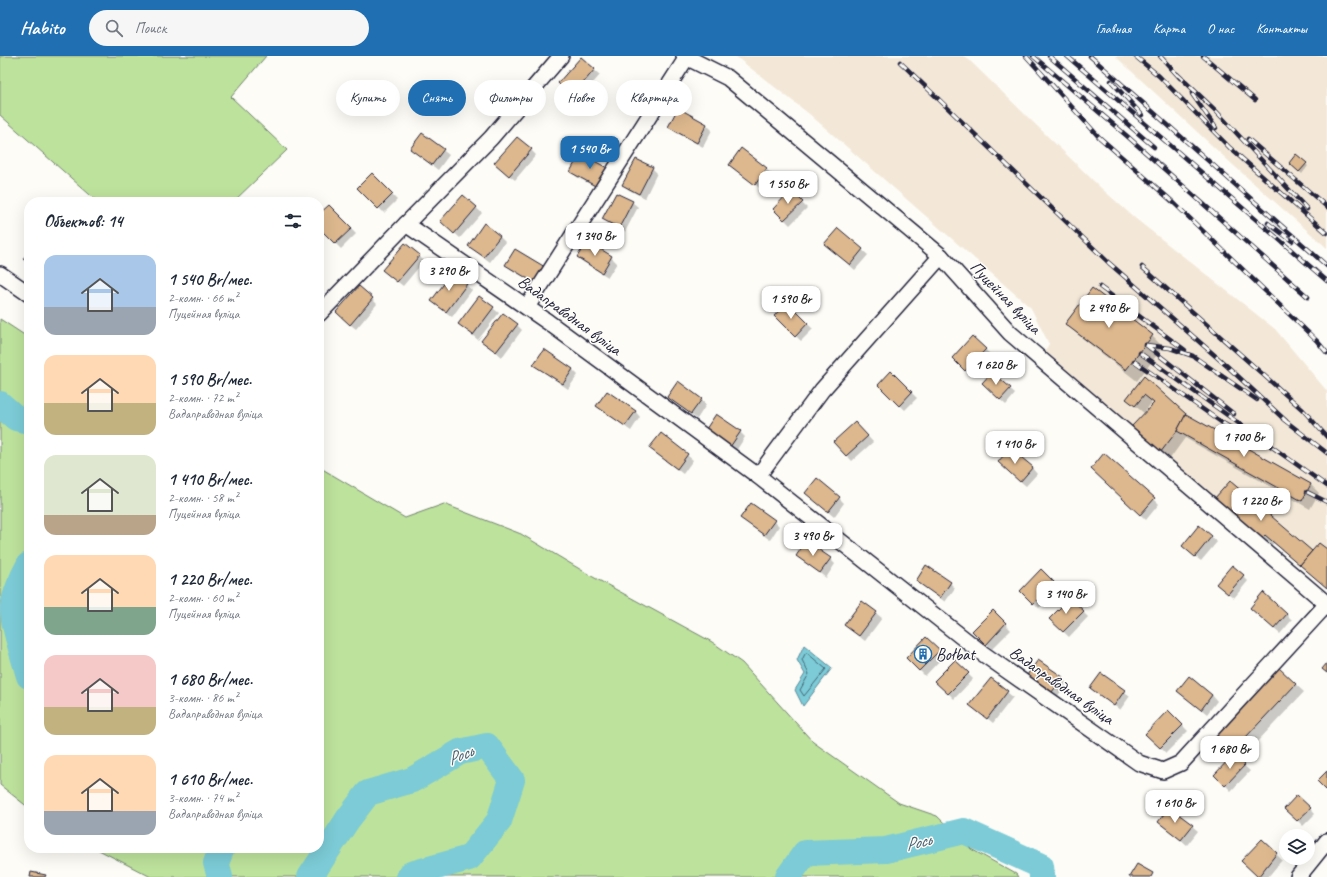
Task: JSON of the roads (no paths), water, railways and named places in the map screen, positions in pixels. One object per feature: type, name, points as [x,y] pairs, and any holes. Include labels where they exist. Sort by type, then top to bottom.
[{"type":"street","points":[[324,309],[492,138],[561,56]]},
{"type":"street","name":"Пуцейная вуліца","points":[[527,307],[685,56],[728,78],[941,256],[1010,333],[1327,604]]},
{"type":"street","name":"Вадаправодная вуліца","points":[[406,224],[527,307],[758,476],[982,653],[1140,763],[1164,771],[1181,763],[1327,604]]},
{"type":"street","points":[[758,476],[822,390],[941,256]]},
{"type":"street","points":[[0,274],[24,291]]},
{"type":"street","points":[[1298,877],[1327,841]]},
{"type":"water","points":[[804,645],[832,668],[803,706],[795,690],[805,674],[797,660]]},
{"type":"waterway","name":"Рось","points":[[0,404],[16,418],[24,420]]},
{"type":"waterway","name":"Рось","points":[[24,576],[13,606],[16,630],[24,658]]},
{"type":"waterway","name":"Рось","points":[[310,877],[348,819],[368,793],[412,780],[460,752],[487,746],[512,780],[499,821],[469,858],[411,874],[409,877]]},
{"type":"waterway","name":"Рось","points":[[788,877],[805,853],[886,850],[964,831],[1041,866],[1042,877]]},
{"type":"waterway","name":"Рось","points":[[220,853],[216,863],[220,877]]},
{"type":"railway","points":[[1026,56],[1099,137],[1174,203],[1317,341],[1327,353]]},
{"type":"railway","points":[[1033,56],[1127,136],[1308,297]]},
{"type":"railway","points":[[1049,56],[1154,147]]},
{"type":"railway","points":[[1067,56],[1327,281]]},
{"type":"railway","points":[[1090,56],[1327,266]]},
{"type":"railway","points":[[1135,56],[1159,76],[1230,148],[1327,233]]},
{"type":"railway","points":[[1160,56],[1180,78]]},
{"type":"railway","points":[[1203,56],[1255,100]]},
{"type":"railway","points":[[900,62],[1109,263],[1227,366],[1286,421]]},
{"type":"railway","points":[[1177,74],[1216,111],[1307,209]]},
{"type":"railway","points":[[1111,81],[1142,115]]},
{"type":"railway","points":[[1192,94],[1216,128]]},
{"type":"railway","points":[[1248,139],[1327,207]]},
{"type":"railway","points":[[1268,223],[1292,241]]},
{"type":"railway","points":[[1142,267],[1303,410],[1327,437]]},
{"type":"railway","points":[[1100,287],[1185,350]]},
{"type":"railway","points":[[1146,345],[1170,348],[1193,356],[1257,400]]},
{"type":"railway","points":[[1146,345],[1234,414]]},
{"type":"railway","points":[[1140,353],[1327,486]]},
{"type":"railway","points":[[1134,361],[1221,422],[1255,442]]},
{"type":"railway","points":[[1283,419],[1327,453]]},
{"type":"railway","points":[[1307,492],[1327,502]]},
{"type":"place","name":"Bołbat","points":[[923,654]]}]
